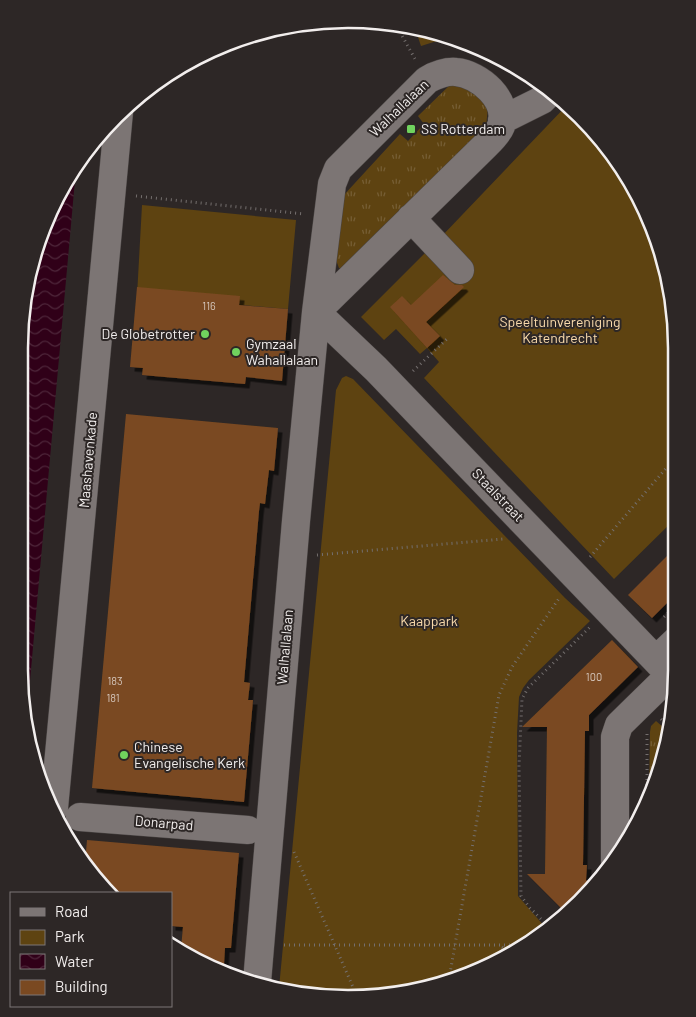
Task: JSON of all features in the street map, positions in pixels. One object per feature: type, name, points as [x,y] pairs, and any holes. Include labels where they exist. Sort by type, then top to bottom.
[{"type":"street","name":"Walhallalaan","points":[[257,976],[259,829],[296,521],[330,190],[338,169],[427,80],[438,75],[454,72],[475,78],[495,96],[502,110],[502,120]]},
{"type":"street","points":[[316,312],[484,147],[501,126],[502,120],[542,100],[546,96]]},
{"type":"street","name":"Maashavenkade","points":[[55,798],[118,125]]},
{"type":"street","points":[[411,218],[460,270]]},
{"type":"street","name":"Staalstraat","points":[[316,312],[376,369],[667,672]]},
{"type":"street","points":[[615,845],[616,737],[620,725],[667,672]]},
{"type":"street","name":"Donarpad","points":[[80,817],[259,829]]},
{"type":"path","points":[[400,32],[427,80]]},
{"type":"path","points":[[112,193],[327,217]]},
{"type":"path","points":[[410,375],[449,337]]},
{"type":"path","points":[[592,555],[668,466]]},
{"type":"path","points":[[313,555],[508,538]]},
{"type":"path","points":[[450,972],[499,695],[512,667],[562,595]]},
{"type":"path","points":[[544,922],[521,896],[519,766],[522,699],[528,688],[591,626]]},
{"type":"path","points":[[647,726],[647,783]]},
{"type":"path","points":[[259,829],[285,831],[354,990]]},
{"type":"path","points":[[276,945],[510,946]]},
{"type":"green space","points":[[417,35],[438,41],[421,46]]},
{"type":"green space","points":[[454,81],[472,87],[488,108],[486,126],[344,268],[339,268],[336,260],[343,196],[400,134],[408,141],[424,124],[418,116]]},
{"type":"green space","name":"Speeltuinvereniging Katendrecht","points":[[562,110],[589,137],[626,188],[644,225],[658,265],[666,306],[668,327],[668,526],[614,579],[424,378],[439,362],[427,348],[420,354],[396,329],[384,340],[361,317],[441,237]]},
{"type":"green space","points":[[142,205],[296,220],[288,309],[137,296]]},
{"type":"green space","name":"Kaappark","points":[[346,376],[353,379],[565,598],[590,621],[529,680],[519,697],[517,733],[518,896],[542,924],[508,947],[490,956],[431,979],[390,987],[348,990],[306,987],[280,982],[336,390],[342,378]]},
{"type":"green space","points":[[656,721],[663,727],[658,752],[649,777],[650,732],[651,726]]},
{"type":"water","points":[[75,181],[29,696],[28,327],[38,265],[52,225]]},
{"type":"building","points":[[443,275],[455,285],[462,285],[464,287],[426,322],[440,336],[427,348],[390,307],[402,296],[411,305]]},
{"type":"building","points":[[137,287],[240,296],[239,305],[288,309],[282,381],[246,377],[245,384],[142,375],[143,368],[130,367]]},
{"type":"building","points":[[126,414],[278,428],[274,471],[269,470],[265,504],[260,503],[259,511],[244,682],[250,683],[248,700],[253,700],[244,802],[92,788]]},
{"type":"building","points":[[668,555],[668,602],[652,618],[628,595]]},
{"type":"building","points":[[612,640],[638,667],[589,715],[589,731],[585,731],[583,865],[587,865],[586,880],[588,882],[561,908],[527,874],[545,874],[547,727],[522,727]]},
{"type":"building","points":[[87,840],[239,853],[231,948],[225,948],[224,964],[182,943],[183,927],[172,926],[172,892],[118,892],[86,853]]},
{"type":"place","name":"SS Rotterdam","points":[[411,129]]},
{"type":"place","name":"De Globetrotter","points":[[205,334]]},
{"type":"place","name":"Gymzaal Wahallalaan","points":[[236,352]]},
{"type":"place","name":"Chinese Evangelische Kerk","points":[[124,755]]}]
